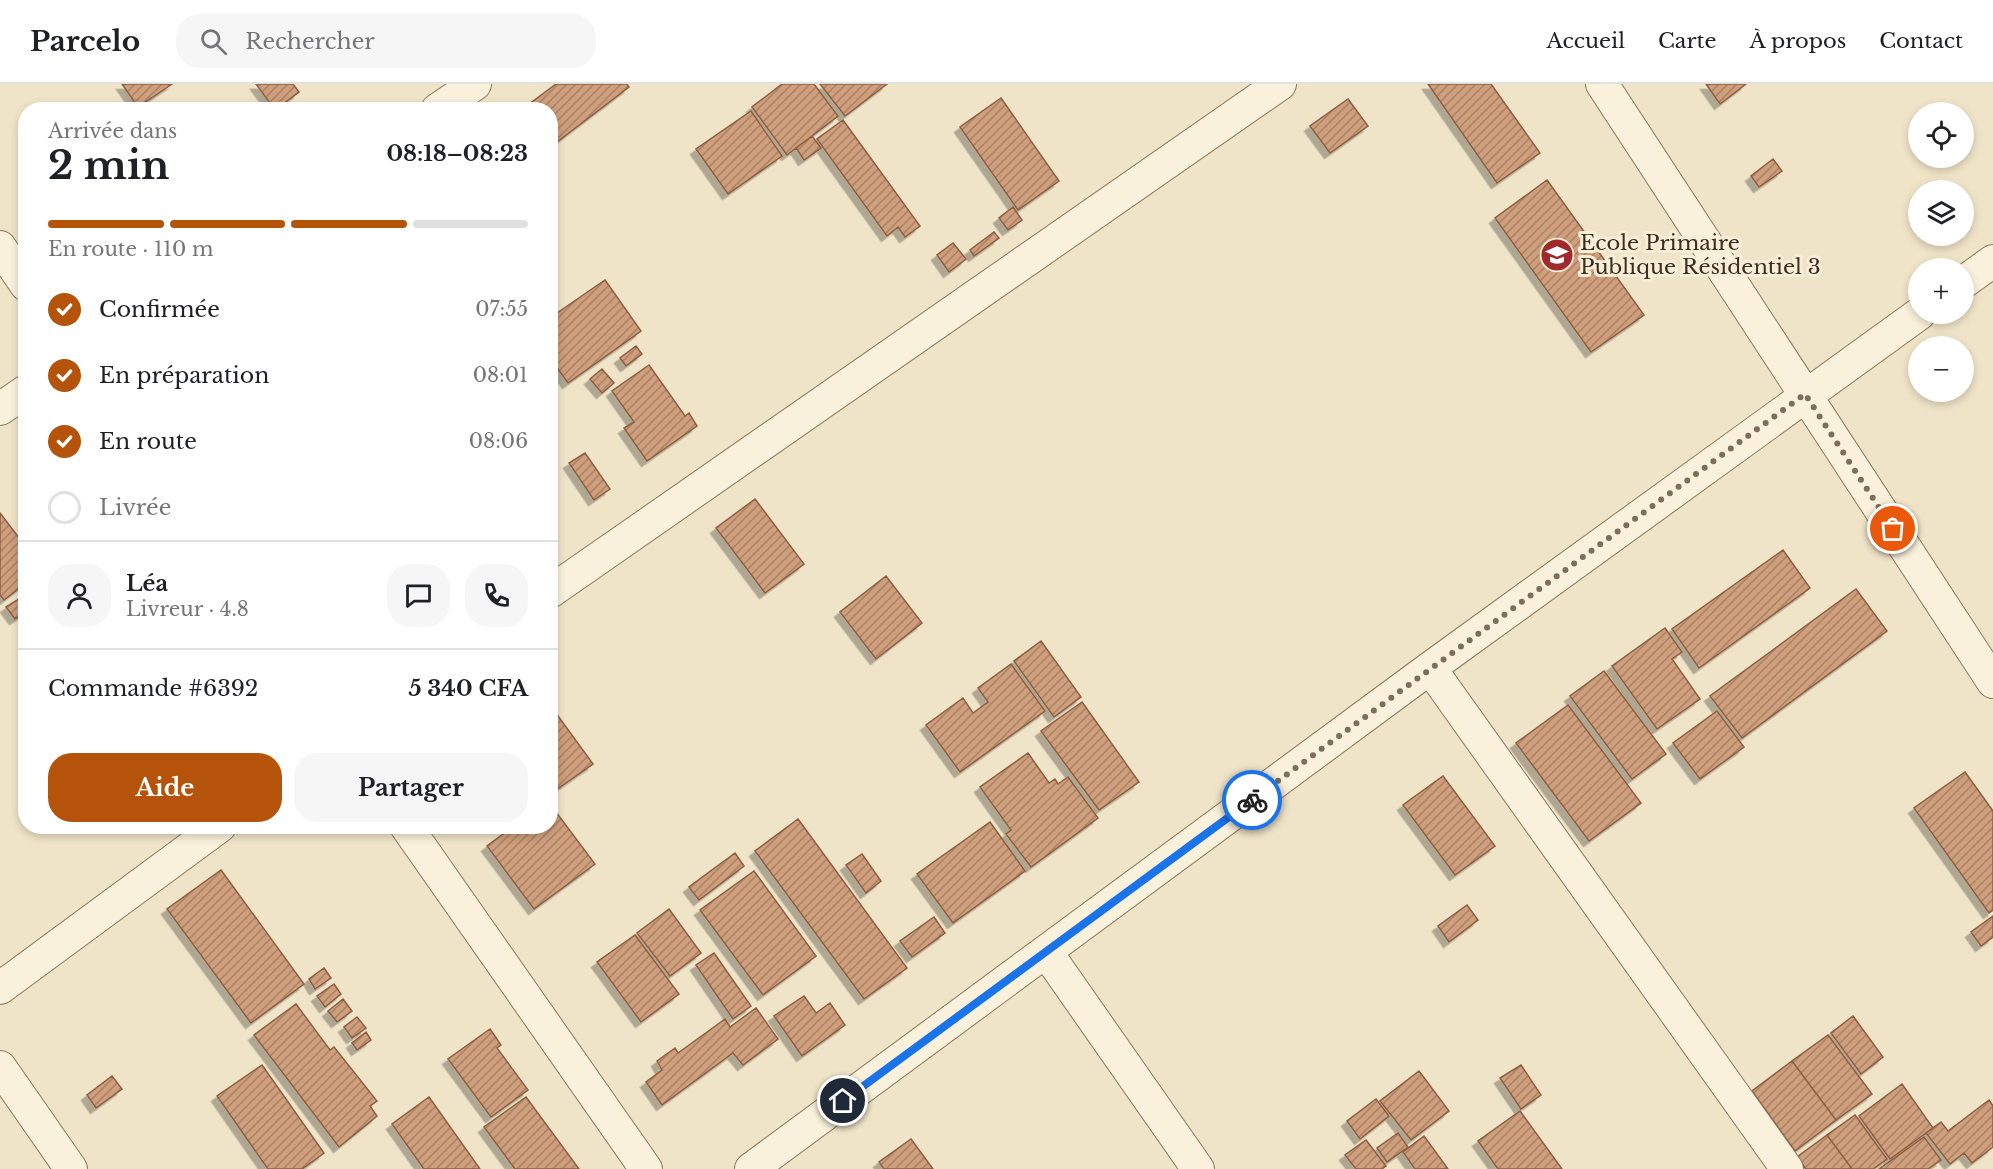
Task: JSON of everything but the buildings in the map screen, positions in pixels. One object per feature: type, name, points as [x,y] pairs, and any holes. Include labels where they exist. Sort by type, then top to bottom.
[{"type":"street","points":[[449,102],[475,84]]},
{"type":"street","points":[[558,586],[1280,84]]},
{"type":"street","points":[[1602,84],[1993,682]]},
{"type":"street","points":[[0,247],[18,273]]},
{"type":"street","points":[[1974,275],[1993,261]]},
{"type":"street","points":[[751,1169],[1047,953],[1430,668],[1805,394],[1908,322]]},
{"type":"street","points":[[0,409],[18,397]]},
{"type":"street","points":[[1430,668],[1787,1169]]},
{"type":"street","points":[[0,988],[209,834]]},
{"type":"street","points":[[412,834],[646,1169]]},
{"type":"street","points":[[1047,953],[1198,1169]]},
{"type":"street","points":[[0,1067],[71,1169]]},
{"type":"way so far","points":[[1252,800],[1805,394],[1893,529]]},
{"type":"place","name":"Ecole Primaire Publique Résidentiel 3","points":[[1557,255]]},
{"type":"route","points":[[843,1101],[1252,800]]}]
